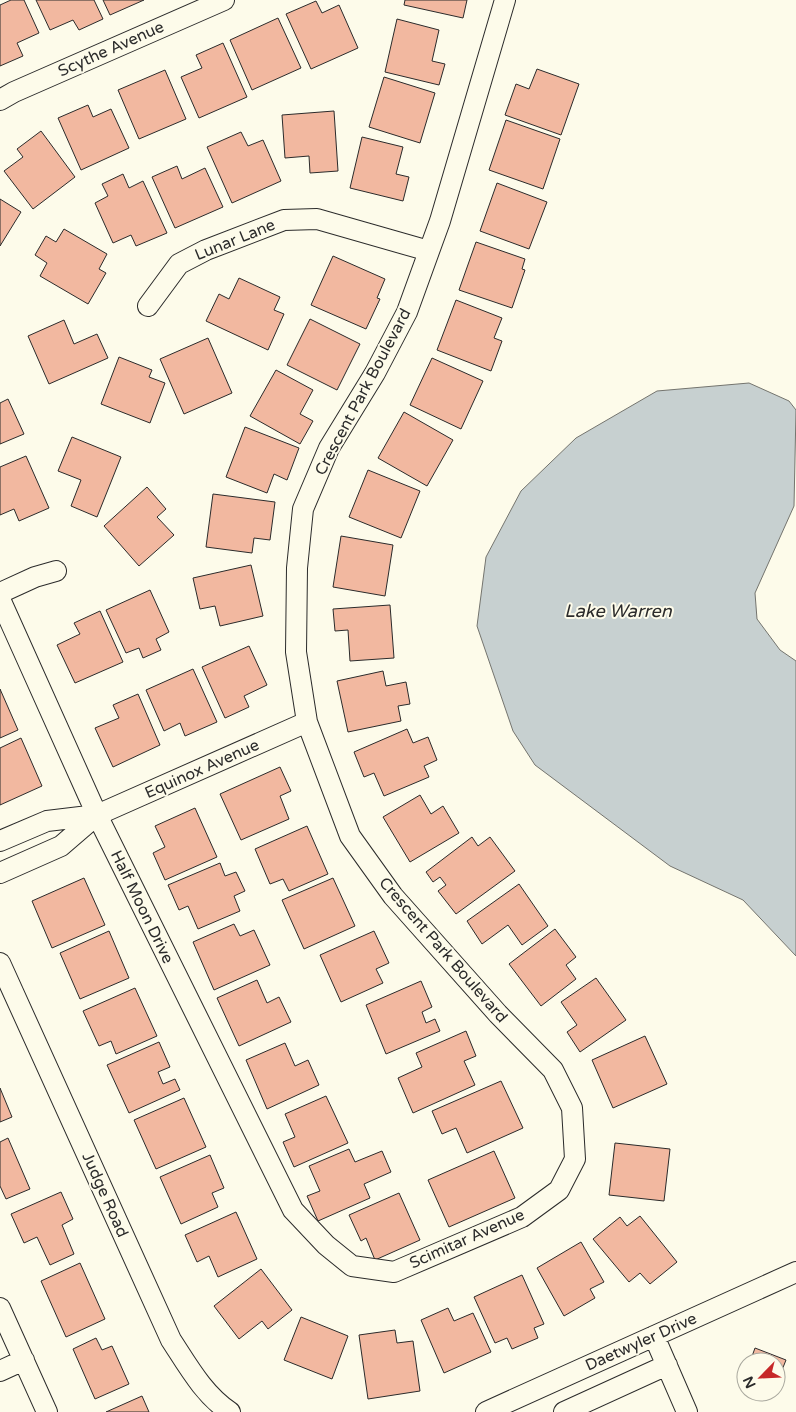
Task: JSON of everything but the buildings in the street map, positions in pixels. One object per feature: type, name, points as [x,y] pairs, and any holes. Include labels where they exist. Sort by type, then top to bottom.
[{"type":"street","name":"Scythe Avenue","points":[[0,100],[14,92],[224,0]]},
{"type":"street","name":"Crescent Park Boulevard","points":[[505,0],[429,251],[407,312],[375,373],[330,448],[303,509],[297,568],[296,652],[307,722],[350,836],[393,896],[498,1014],[553,1070]]},
{"type":"street","name":"Lunar Lane","points":[[148,306],[179,264],[206,250],[284,220],[317,219],[429,251]]},
{"type":"street","points":[[0,593],[35,577],[56,571]]},
{"type":"street","name":"Half Moon Drive","points":[[0,599],[96,815],[293,1210]]},
{"type":"street","name":"Equinox Avenue","points":[[0,841],[47,821],[96,815],[307,722]]},
{"type":"street","name":"Equinox Avenue","points":[[0,873],[41,857],[61,846],[96,815]]},
{"type":"street","points":[[29,829],[41,857]]},
{"type":"street","name":"Judge Road","points":[[0,964],[171,1340],[195,1377],[222,1407],[230,1412]]},
{"type":"street","name":"Scimitar Avenue","points":[[293,1210],[326,1245],[352,1266],[394,1272],[522,1217],[560,1190],[575,1159],[572,1108],[553,1070]]},
{"type":"street","name":"Daetwyler Drive","points":[[486,1412],[796,1272]]},
{"type":"street","points":[[0,1308],[47,1412]]},
{"type":"street","points":[[654,1336],[687,1412]]},
{"type":"street","points":[[0,1372],[24,1360]]},
{"type":"street","name":"Daetwyler Drive","points":[[564,1412],[667,1366]]},
{"type":"water","name":"Lake Warren","points":[[749,383],[789,401],[796,410],[794,506],[755,593],[757,619],[780,650],[796,661],[796,956],[743,900],[670,866],[535,765],[513,731],[477,626],[486,557],[521,491],[576,438],[657,391]]}]
